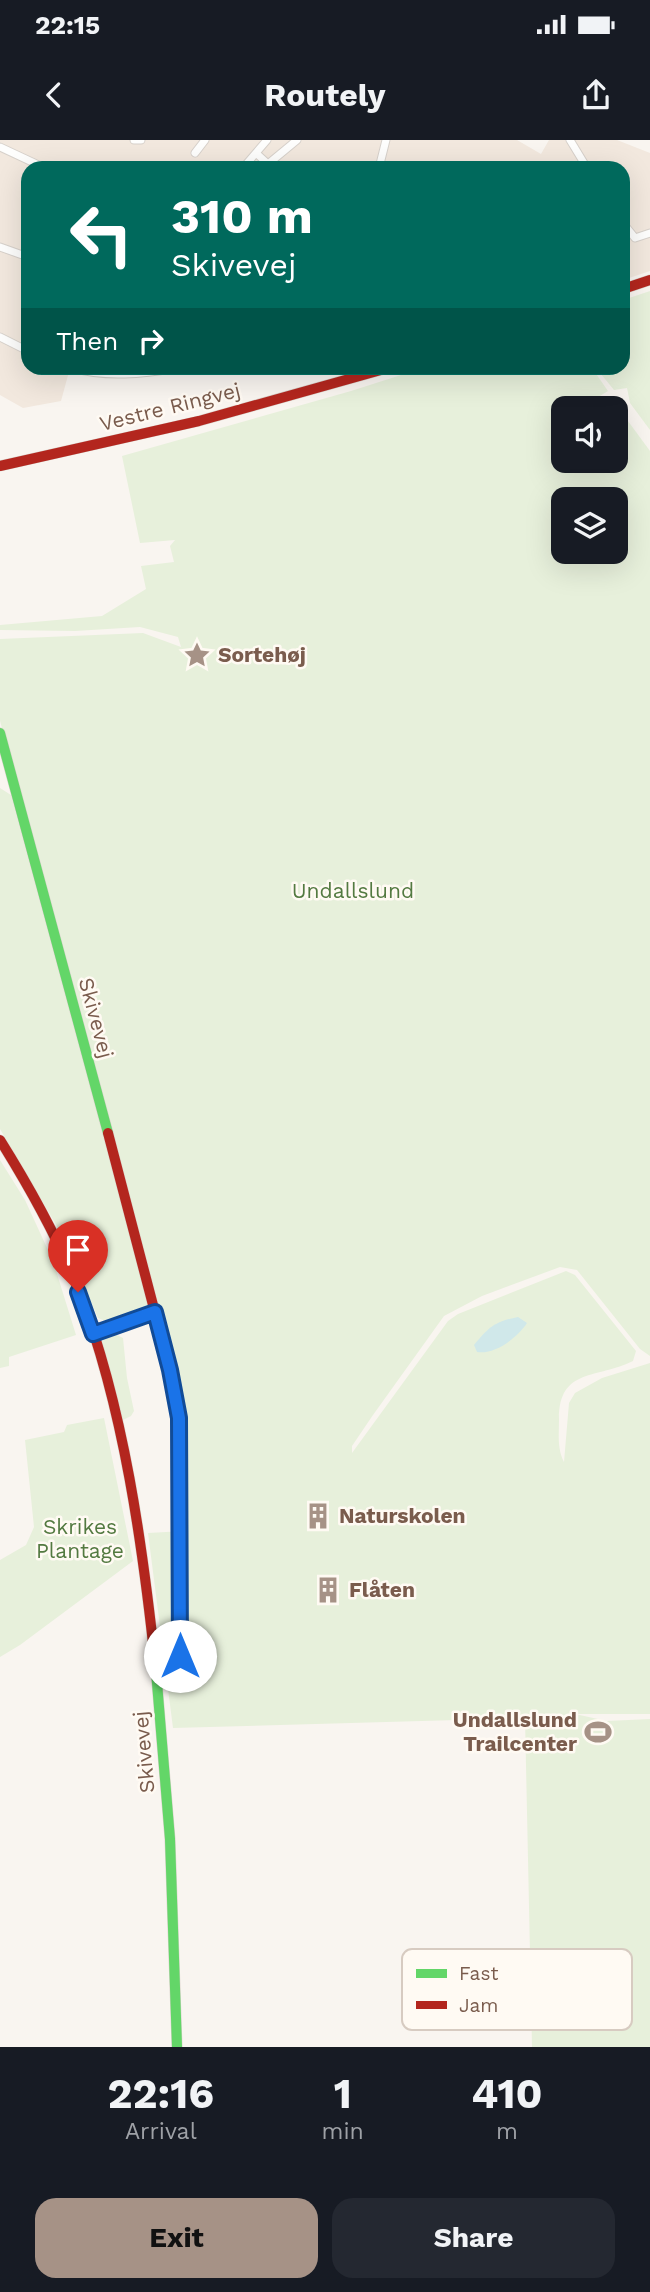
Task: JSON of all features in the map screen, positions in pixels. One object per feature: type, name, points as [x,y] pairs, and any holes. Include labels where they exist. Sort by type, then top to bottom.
[{"type":"main road","points":[[630,286],[650,279]]},
{"type":"main road","name":"Vestre Ringvej","points":[[0,466],[199,421],[363,375]]},
{"type":"main road","name":"Skivevej","points":[[0,733],[170,1370],[179,1418],[180,1656]]},
{"type":"main road","name":"Skivevej","points":[[0,1140],[58,1244],[87,1313],[119,1434],[151,1610],[171,1845],[177,2047]]},
{"type":"street","points":[[134,140],[141,140]]},
{"type":"street","points":[[195,153],[205,140]]},
{"type":"street","points":[[249,161],[267,140]]},
{"type":"street","points":[[272,161],[297,140]]},
{"type":"street","points":[[381,161],[386,140]]},
{"type":"street","points":[[570,140],[583,161]]},
{"type":"street","points":[[0,147],[31,161]]},
{"type":"street","points":[[256,153],[265,161]]},
{"type":"street","points":[[630,232],[635,238],[650,233]]},
{"type":"street","points":[[0,247],[21,254]]},
{"type":"street","points":[[0,337],[21,348]]},
{"type":"street","points":[[93,1334],[155,1312]]},
{"type":"shaded area","points":[[0,140],[517,140],[541,154],[549,140],[617,140],[650,153],[650,271],[630,278],[630,161],[21,161],[21,375],[68,375],[61,401],[23,408],[0,395]]},
{"type":"green space","points":[[650,291],[650,430],[630,403],[627,388],[614,390],[602,375],[630,375],[630,298]]},
{"type":"green space","name":"Undallslund","points":[[401,375],[597,375],[608,391],[600,396],[551,396],[551,473],[628,473],[628,421],[650,451],[650,1356],[640,1349],[577,1270],[560,1267],[482,1296],[444,1316],[352,1446],[352,1453],[448,1321],[458,1314],[566,1271],[575,1275],[636,1351],[633,1361],[583,1377],[566,1391],[561,1402],[559,1419],[559,1446],[564,1462],[569,1403],[575,1393],[602,1378],[650,1363],[650,1714],[575,1714],[607,1721],[650,1719],[650,2047],[532,2047],[532,2030],[632,2030],[632,1949],[530,1949],[525,1718],[173,1728],[148,1533],[184,1531],[183,1418],[174,1365],[0,721],[0,639],[143,633],[181,647],[178,637],[140,627],[75,631],[0,630],[0,625],[102,616],[146,589],[141,566],[174,562],[170,546],[175,540],[140,543],[122,456]]},
{"type":"green space","points":[[0,788],[11,795],[150,1308],[108,1322],[98,1318],[62,1235],[0,1129]]},
{"type":"green space","points":[[0,1160],[25,1200],[53,1261],[76,1335],[9,1357],[9,1366],[0,1368]]},
{"type":"green space","points":[[111,1332],[123,1338],[134,1411],[123,1420],[120,1417],[102,1342],[105,1335]]},
{"type":"green space","name":"Skrikes Plantage","points":[[104,1418],[133,1561],[0,1657],[0,1560],[26,1545],[34,1527],[25,1440],[64,1432],[67,1425]]},
{"type":"water","points":[[518,1317],[527,1323],[518,1334],[498,1348],[477,1352],[474,1345],[488,1330],[497,1323]]},
{"type":"traffic: fast","points":[[0,733],[108,1133]]},
{"type":"traffic: fast","points":[[156,1671],[170,1839],[177,2047]]},
{"type":"traffic: jam","points":[[630,287],[650,280]]},
{"type":"traffic: jam","points":[[0,466],[199,421],[363,375]]},
{"type":"traffic: jam","points":[[108,1133],[170,1370],[179,1418],[180,1656]]},
{"type":"traffic: jam","points":[[0,1140],[33,1195],[62,1252],[95,1336],[130,1478],[156,1671]]},
{"type":"place","name":"Sortehøj","points":[[197,655]]},
{"type":"place","name":"Naturskolen","points":[[318,1516]]},
{"type":"place","name":"Flåten","points":[[328,1590]]},
{"type":"place","name":"Undallslund Trailcenter","points":[[598,1732]]},
{"type":"route","points":[[78,1292],[93,1334],[155,1312],[179,1418],[180,1656]]}]
